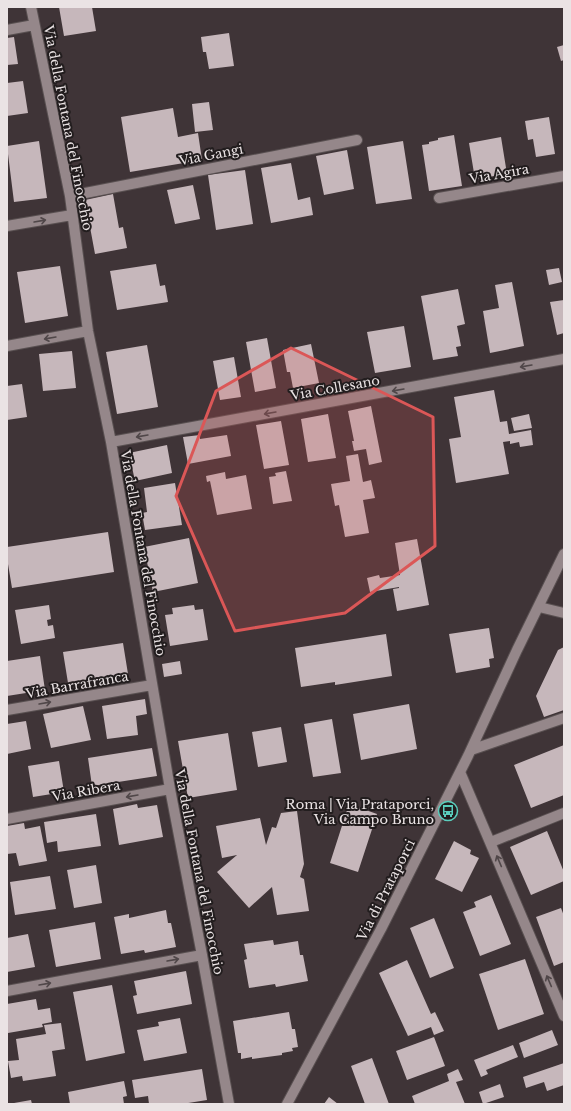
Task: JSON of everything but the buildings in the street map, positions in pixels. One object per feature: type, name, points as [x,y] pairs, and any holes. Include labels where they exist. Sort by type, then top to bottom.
[{"type":"street","name":"Via della Fontana del Finocchio","points":[[31,7],[70,196],[88,331],[111,442],[170,789],[229,1104]]},
{"type":"street","points":[[7,30],[34,25]]},
{"type":"street","name":"Via Gangi","points":[[70,196],[357,140]]},
{"type":"street","name":"Via Agira","points":[[439,198],[564,176]]},
{"type":"street","points":[[7,226],[72,215]]},
{"type":"street","points":[[7,346],[88,331]]},
{"type":"street","name":"Via Collesano","points":[[111,442],[564,360]]},
{"type":"street","name":"Via di Prataporci","points":[[287,1104],[381,930],[471,750],[517,650],[564,554]]},
{"type":"street","points":[[539,607],[564,614]]},
{"type":"street","name":"Via Barrafranca","points":[[7,710],[152,685]]},
{"type":"street","points":[[471,750],[564,718]]},
{"type":"street","points":[[460,772],[564,1016]]},
{"type":"street","name":"Via Ribera","points":[[7,819],[170,789]]},
{"type":"street","points":[[491,842],[564,813]]},
{"type":"street","points":[[7,991],[202,955]]},
{"type":"highlighted area","points":[[291,348],[433,417],[435,546],[345,613],[235,631],[176,496],[216,391]]},
{"type":"place","name":"Roma | Via Prataporci, Via Campo Bruno","points":[[448,811]]}]
